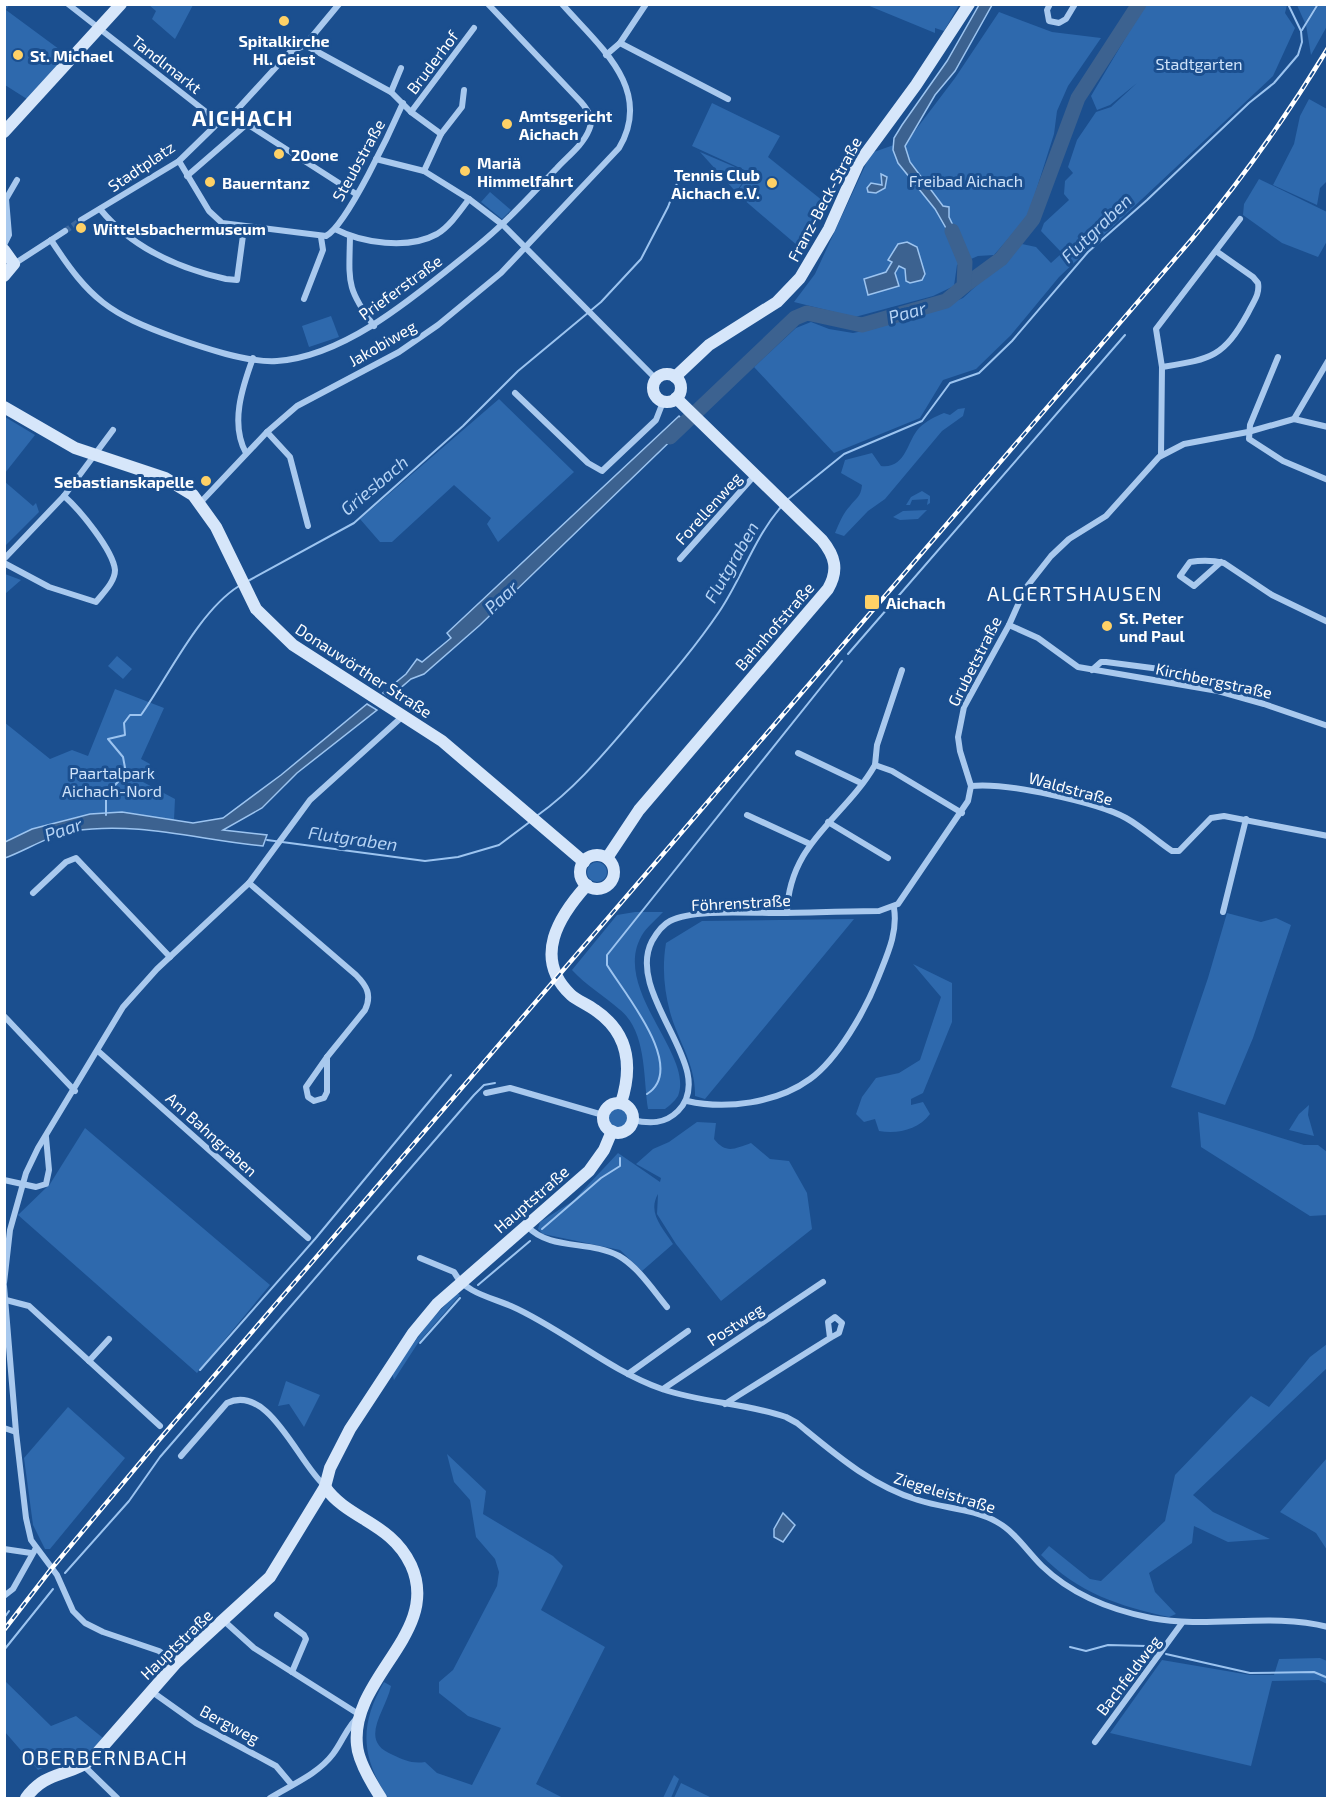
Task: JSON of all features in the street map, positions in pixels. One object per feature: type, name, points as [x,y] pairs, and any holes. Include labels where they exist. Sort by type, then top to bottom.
[{"type":"main road","points":[[4,132],[121,4]]},
{"type":"main road","name":"Franz-Beck-Straße","points":[[675,377],[709,345],[777,302],[800,278],[829,229],[858,164],[916,85],[969,4]]},
{"type":"main road","points":[[4,250],[14,264],[4,276]]},
{"type":"main road","points":[[668,374],[675,377],[681,388],[676,398],[663,402],[653,392],[656,379],[668,374]]},
{"type":"main road","name":"Bahnhofstraße","points":[[607,858],[639,810],[833,579],[835,564],[831,550],[676,398]]},
{"type":"main road","name":"Donauwörther Straße","points":[[4,407],[94,457],[165,478],[179,486],[200,503],[216,527],[251,601],[273,628],[293,645],[355,687],[442,741],[584,862]]},
{"type":"main road","points":[[597,855],[607,858],[614,868],[610,884],[600,889],[587,885],[580,874],[584,862],[597,855]]},
{"type":"main road","points":[[587,885],[555,928],[552,957],[555,970],[571,994],[610,1022],[622,1038],[628,1055],[629,1068],[621,1103]]},
{"type":"main road","points":[[621,1103],[630,1109],[632,1120],[626,1130],[612,1131],[605,1125],[603,1115],[608,1106],[621,1103]]},
{"type":"main road","name":"Hauptstraße","points":[[26,1798],[47,1778],[83,1765],[100,1750],[176,1663],[270,1577],[325,1487],[338,1452],[381,1380],[419,1325],[459,1282],[589,1171],[604,1150],[612,1131]]},
{"type":"main road","points":[[325,1487],[339,1502],[371,1521],[397,1543],[410,1563],[419,1587],[418,1603],[412,1623],[377,1678],[360,1715],[357,1746],[381,1798]]},
{"type":"street","name":"Tandlmarkt","points":[[68,4],[219,122]]},
{"type":"street","name":"Stadtplatz","points":[[81,220],[179,160],[219,122],[235,112],[290,53],[305,45],[339,4]]},
{"type":"street","name":"Prieferstraße","points":[[51,240],[90,292],[120,316],[199,346],[278,361],[303,356],[374,326],[503,225],[586,137],[591,119],[582,102],[488,4]]},
{"type":"street","points":[[562,4],[606,55],[620,42],[646,4]]},
{"type":"street","points":[[1050,4],[1047,10],[1049,21],[1059,23],[1066,19],[1075,4]]},
{"type":"street","name":"Bruderhof","points":[[411,112],[474,28]]},
{"type":"street","points":[[620,42],[728,99]]},
{"type":"street","points":[[305,45],[391,92],[411,112],[441,134]]},
{"type":"street","name":"Jakobiweg","points":[[200,503],[267,432],[304,400],[386,359],[429,331],[501,273],[619,148],[626,136],[632,114],[632,100],[627,87],[606,55]]},
{"type":"street","points":[[391,92],[401,68]]},
{"type":"street","points":[[424,171],[441,134],[462,106],[464,90]]},
{"type":"street","name":"Steubstraße","points":[[335,229],[376,159],[403,103]]},
{"type":"street","name":"Stadtplatz","points":[[187,176],[247,124],[356,194]]},
{"type":"street","points":[[376,159],[424,171],[469,199],[503,225],[656,379]]},
{"type":"street","points":[[179,160],[216,219],[228,225],[244,228],[321,237],[335,229],[350,237],[391,242],[427,238],[442,230],[469,199]]},
{"type":"street","points":[[4,245],[9,235],[6,199],[17,180]]},
{"type":"street","points":[[100,209],[124,234],[159,257],[208,275],[237,280],[244,228]]},
{"type":"street","points":[[1161,455],[1162,367],[1156,329],[1158,322],[1240,219]]},
{"type":"street","points":[[14,264],[65,231]]},
{"type":"street","points":[[304,299],[308,282],[323,250],[321,237]]},
{"type":"street","points":[[350,237],[350,287],[357,303],[374,326]]},
{"type":"street","points":[[1162,367],[1195,362],[1221,351],[1231,342],[1257,297],[1258,283],[1216,251]]},
{"type":"street","points":[[1278,357],[1248,432],[1249,439],[1261,449],[1328,480]]},
{"type":"street","points":[[246,453],[237,432],[242,391],[253,358]]},
{"type":"street","points":[[1294,419],[1328,361]]},
{"type":"street","points":[[515,393],[588,463],[602,471],[656,420],[663,402]]},
{"type":"street","name":"Grubetstraße","points":[[972,786],[960,751],[960,724],[973,687],[1009,625],[1025,589],[1051,556],[1069,539],[1106,516],[1161,455],[1184,444],[1248,432],[1294,419],[1328,427]]},
{"type":"street","points":[[64,496],[81,510],[112,558],[115,571],[112,582],[96,602],[49,587],[4,561],[64,496],[113,430]]},
{"type":"street","points":[[267,432],[290,457],[308,526]]},
{"type":"street","name":"Forellenweg","points":[[680,559],[756,474]]},
{"type":"street","points":[[1221,562],[1194,586],[1180,576],[1190,562],[1221,562],[1272,595],[1328,622]]},
{"type":"street","name":"Kirchbergstraße","points":[[1009,625],[1051,646],[1068,662],[1092,670],[1218,691],[1328,726]]},
{"type":"street","name":"Kirchbergstraße","points":[[1092,670],[1101,662],[1106,662],[1183,672]]},
{"type":"street","points":[[787,913],[788,889],[810,844],[874,765],[877,745],[902,670]]},
{"type":"street","points":[[176,1663],[159,1651],[103,1632],[85,1623],[73,1611],[57,1575],[34,1551],[27,1527],[16,1432],[4,1284],[10,1230],[22,1184],[32,1161],[129,998],[249,883],[323,787],[402,716]]},
{"type":"street","points":[[798,753],[861,783]]},
{"type":"street","points":[[874,765],[892,771],[962,813]]},
{"type":"street","points":[[632,1120],[646,1123],[667,1120],[687,1101],[709,1106],[739,1104],[785,1091],[816,1074],[868,1004],[891,946],[895,926],[894,908],[903,899],[962,813],[972,786]]},
{"type":"street","name":"Waldstraße","points":[[972,786],[1006,786],[1102,809],[1127,818],[1172,851],[1182,849],[1211,818],[1224,816],[1328,836]]},
{"type":"street","points":[[747,815],[810,844]]},
{"type":"street","points":[[1223,912],[1246,819]]},
{"type":"street","points":[[828,822],[888,858]]},
{"type":"street","points":[[33,893],[66,862],[76,858],[170,957]]},
{"type":"street","points":[[249,883],[356,975],[368,988],[369,1003],[365,1010],[327,1057],[306,1087],[308,1097],[314,1101],[324,1098],[327,1092],[327,1057]]},
{"type":"street","name":"Föhrenstraße","points":[[687,1101],[690,1083],[687,1071],[652,990],[646,966],[649,946],[654,937],[670,921],[704,914],[879,911],[894,908]]},
{"type":"street","points":[[4,1016],[75,1091]]},
{"type":"street","name":"Am Bahngraben","points":[[98,1051],[308,1238]]},
{"type":"street","points":[[486,1093],[510,1088],[603,1115]]},
{"type":"street","points":[[4,1180],[42,1187],[48,1179],[46,1137]]},
{"type":"street","points":[[526,1226],[543,1238],[617,1255],[642,1277],[667,1307]]},
{"type":"street","points":[[420,1258],[454,1272],[459,1282]]},
{"type":"street","name":"Ziegeleistraße","points":[[459,1282],[473,1292],[514,1307],[549,1325],[628,1374],[663,1389],[792,1420],[861,1474],[890,1490],[921,1501],[978,1513],[999,1523],[1055,1577],[1087,1597],[1124,1612],[1182,1623],[1287,1620],[1328,1627]]},
{"type":"street","name":"Postweg","points":[[663,1389],[823,1282]]},
{"type":"street","points":[[6,1299],[29,1306],[160,1426]]},
{"type":"street","points":[[628,1374],[688,1330]]},
{"type":"street","points":[[726,1404],[830,1338]]},
{"type":"street","points":[[89,1361],[110,1339]]},
{"type":"street","points":[[180,1456],[227,1403],[237,1398],[273,1415],[297,1454],[325,1487]]},
{"type":"street","points":[[4,1428],[16,1432]]},
{"type":"street","points":[[4,1549],[34,1551]]},
{"type":"street","points":[[4,1596],[13,1589],[34,1551]]},
{"type":"street","points":[[276,1615],[304,1635],[306,1639],[292,1671]]},
{"type":"street","points":[[224,1620],[254,1648],[360,1715],[351,1722],[333,1754],[292,1785],[270,1798]]},
{"type":"street","name":"Bachfeldweg","points":[[1095,1742],[1182,1623]]},
{"type":"street","name":"Bergweg","points":[[151,1691],[196,1723],[276,1766],[292,1785]]},
{"type":"street","points":[[83,1765],[117,1798]]},
{"type":"green space","points":[[959,4],[944,31],[935,28],[935,33],[867,5]]},
{"type":"green space","points":[[4,5],[9,5],[6,10],[67,55],[27,99],[5,85]]},
{"type":"green space","points":[[149,5],[193,5],[175,39],[152,19],[156,11]]},
{"type":"green space","name":"Stadtgarten","points":[[1145,5],[1287,5],[1285,13],[1295,28],[1273,76],[1059,277],[1011,335],[976,369],[943,380],[920,418],[834,453],[754,367],[796,328],[811,322],[829,329],[853,333],[873,329],[940,308],[963,298],[1022,244],[1036,247],[1051,263],[1062,253],[1041,231],[1044,223],[1069,200],[1064,194],[1065,181],[1073,173],[1068,167],[1077,140],[1096,112],[1111,107],[1137,83],[1110,105],[1097,110],[1091,96]]},
{"type":"green space","points":[[1297,5],[1316,5],[1305,23]]},
{"type":"green space","points":[[1319,5],[1327,5],[1327,26],[1311,55],[1306,25]]},
{"type":"green space","name":"Freibad Aichach","points":[[999,12],[1052,32],[1101,38],[1068,86],[1057,111],[1054,134],[1028,216],[994,255],[978,256],[957,265],[954,286],[933,296],[855,317],[794,302],[815,274],[871,153],[908,140],[955,78]]},
{"type":"green space","points":[[1309,99],[1327,109],[1327,181],[1320,188],[1317,205],[1273,185],[1294,144],[1300,116]]},
{"type":"green space","name":"Tennis Club Aichach e.V.","points":[[712,103],[780,136],[768,157],[828,205],[798,246],[736,193],[751,173],[692,146]]},
{"type":"green space","points":[[700,152],[749,173],[736,192]]},
{"type":"green space","points":[[1259,179],[1327,212],[1327,241],[1318,257],[1282,243],[1243,215],[1244,204]]},
{"type":"green space","points":[[490,192],[511,210],[502,219],[481,202]]},
{"type":"green space","points":[[331,316],[339,337],[309,347],[302,326]]},
{"type":"green space","points":[[499,399],[574,472],[498,542],[487,524],[491,518],[454,485],[392,542],[380,542],[360,519]]},
{"type":"green space","points":[[965,408],[963,416],[942,431],[885,499],[868,511],[844,536],[835,533],[845,512],[859,495],[862,485],[841,473],[845,460],[872,453],[881,466],[896,463],[901,459],[922,425],[941,414],[950,415],[958,409]]},
{"type":"green space","points":[[5,417],[35,435],[5,473]]},
{"type":"green space","points":[[4,481],[33,506],[36,503],[39,512],[5,546]]},
{"type":"green space","points":[[922,491],[930,496],[930,503],[927,505],[928,499],[912,500],[910,505],[906,505],[911,497]]},
{"type":"green space","points":[[927,510],[918,519],[900,520],[893,517],[903,511]]},
{"type":"green space","points":[[4,574],[21,580],[5,594]]},
{"type":"green space","points":[[117,656],[132,669],[123,679],[108,666]]},
{"type":"green space","name":"Paartalpark Aichach-Nord","points":[[115,689],[164,708],[141,759],[150,764],[143,782],[175,799],[174,820],[127,814],[87,816],[48,825],[5,842],[4,722],[50,759],[72,750],[88,756]]},
{"type":"green space","points":[[597,862],[604,865],[607,872],[604,879],[597,882],[590,879],[587,872],[590,865]]},
{"type":"green space","points":[[635,912],[663,912],[644,932],[636,953],[636,974],[643,997],[675,1060],[680,1079],[678,1096],[665,1109],[648,1109],[642,1055],[635,1029],[628,1018],[572,970],[617,915]]},
{"type":"green space","points":[[1227,913],[1261,922],[1276,918],[1291,925],[1253,1038],[1225,1105],[1171,1087],[1208,978]]},
{"type":"green space","points":[[854,919],[705,1099],[695,1096],[693,1074],[673,1023],[666,995],[664,969],[666,943],[702,921]]},
{"type":"green space","points":[[913,964],[952,983],[952,1022],[923,1093],[911,1099],[911,1105],[923,1102],[930,1114],[920,1124],[907,1130],[879,1131],[875,1119],[864,1122],[856,1114],[862,1097],[876,1078],[899,1073],[920,1060],[941,997]]},
{"type":"green space","points":[[1309,1105],[1308,1115],[1314,1136],[1289,1130],[1299,1114]]},
{"type":"green space","points":[[618,1107],[626,1110],[629,1118],[626,1126],[618,1129],[610,1126],[607,1118],[610,1110]]},
{"type":"green space","points":[[1198,1112],[1304,1145],[1318,1145],[1327,1152],[1327,1215],[1310,1216],[1201,1147]]},
{"type":"green space","points":[[697,1122],[716,1123],[714,1139],[722,1147],[731,1149],[751,1143],[770,1159],[789,1161],[807,1193],[812,1229],[721,1301],[676,1244],[657,1214],[658,1194],[655,1201],[655,1214],[673,1244],[642,1271],[620,1250],[543,1234],[538,1229],[540,1222],[573,1201],[618,1153],[660,1182],[661,1178],[636,1164],[653,1149],[669,1142]]},
{"type":"green space","points":[[85,1128],[270,1285],[197,1373],[18,1215],[50,1184]]},
{"type":"green space","points":[[457,1293],[460,1295],[418,1343],[394,1380],[392,1373],[429,1322]]},
{"type":"green space","points":[[1327,1344],[1327,1368],[1193,1495],[1213,1512],[1270,1539],[1228,1542],[1194,1526],[1192,1543],[1149,1573],[1155,1592],[1176,1614],[1169,1617],[1116,1603],[1070,1579],[1041,1555],[1049,1546],[1090,1579],[1101,1581],[1165,1521],[1175,1475],[1251,1396],[1269,1407],[1310,1357]]},
{"type":"green space","points":[[286,1381],[320,1395],[304,1427],[289,1404],[278,1406]]},
{"type":"green space","points":[[68,1407],[125,1458],[50,1549],[45,1549],[33,1525],[24,1458]]},
{"type":"green space","points":[[447,1454],[486,1491],[483,1514],[553,1556],[563,1566],[541,1610],[605,1647],[536,1784],[563,1798],[388,1798],[372,1769],[366,1741],[367,1727],[370,1712],[384,1682],[391,1686],[377,1725],[375,1734],[377,1742],[382,1749],[393,1755],[412,1762],[425,1762],[437,1773],[472,1785],[501,1728],[468,1716],[439,1693],[439,1682],[453,1670],[497,1586],[499,1572],[495,1559],[476,1537],[470,1500],[454,1482]]},
{"type":"green space","points":[[1327,1458],[1327,1550],[1316,1533],[1280,1512]]},
{"type":"green space","points":[[1320,1658],[1327,1661],[1327,1684],[1319,1680],[1272,1681],[1251,1766],[1110,1733],[1162,1660],[1250,1675],[1274,1675],[1279,1659]]},
{"type":"green space","points":[[4,1680],[51,1726],[76,1716],[103,1738],[84,1757],[73,1764],[60,1767],[56,1762],[38,1770],[5,1732]]},
{"type":"green space","points":[[674,1775],[679,1779],[671,1798],[663,1798]]},
{"type":"green space","points":[[681,1783],[712,1798],[674,1798]]},
{"type":"water","points":[[979,5],[992,5],[955,71],[935,95],[905,146],[910,162],[943,206],[949,207],[949,217],[963,246],[958,249],[935,209],[898,163],[893,150],[894,138],[947,61]]},
{"type":"water","points":[[881,174],[887,177],[885,188],[876,193],[868,192],[867,188],[871,183],[882,185]]},
{"type":"water","points":[[907,242],[917,247],[925,274],[922,280],[910,283],[906,281],[905,269],[899,266],[895,273],[899,286],[868,295],[864,279],[886,272],[892,262],[888,260],[898,244]]},
{"type":"water","points":[[679,416],[687,425],[480,625],[424,674],[411,679],[390,697],[383,693],[406,674],[417,659],[422,662],[451,638],[447,633]]},
{"type":"water","points":[[367,704],[377,710],[297,773],[262,808],[223,830],[267,835],[263,846],[168,832],[121,828],[97,829],[74,831],[56,836],[5,858],[5,842],[32,829],[90,814],[122,812],[193,823],[223,818],[281,775]]},
{"type":"water","points":[[783,1513],[795,1525],[783,1542],[774,1537],[774,1529]]},
{"type":"waterway","name":"Paar","points":[[964,286],[1001,259],[1033,219],[1078,98],[1139,4]]},
{"type":"waterway","name":"Flutgraben","points":[[787,500],[844,454],[922,421],[950,383],[979,373],[1012,341],[1088,252],[1147,200],[1249,103],[1274,83],[1298,55],[1302,42],[1301,31],[1288,4]]},
{"type":"waterway","points":[[1302,30],[1318,4]]},
{"type":"waterway","name":"Griesbach","points":[[246,582],[354,523],[463,426],[518,371],[601,302],[641,259],[668,207],[679,178]]},
{"type":"waterway","name":"Paar","points":[[670,437],[795,318],[807,313],[862,325],[946,301],[964,286],[965,262],[952,231]]},
{"type":"waterway","points":[[848,654],[1125,335]]},
{"type":"waterway","name":"Flutgraben","points":[[538,815],[590,768],[689,652],[719,612],[763,532],[781,507]]},
{"type":"waterway","name":"Griesbach","points":[[106,815],[106,795],[126,773],[123,757],[108,739],[125,735],[124,723],[130,715],[141,715],[198,628],[224,597],[239,586]]},
{"type":"waterway","points":[[647,1094],[658,1082],[660,1067],[657,1049],[638,1011],[607,965],[607,955],[842,661]]},
{"type":"waterway","name":"Flutgraben","points":[[267,840],[425,861],[458,857],[499,845],[531,821]]},
{"type":"waterway","points":[[200,1370],[315,1239],[451,1075]]},
{"type":"waterway","points":[[65,1573],[129,1501],[160,1457],[474,1095],[484,1085],[495,1083]]},
{"type":"waterway","points":[[542,1229],[601,1178],[620,1166],[620,1158]]},
{"type":"waterway","points":[[478,1285],[530,1241]]},
{"type":"waterway","points":[[420,1343],[460,1298]]},
{"type":"waterway","points":[[4,1650],[53,1589]]},
{"type":"waterway","points":[[4,1618],[9,1611]]},
{"type":"waterway","points":[[1070,1647],[1086,1651],[1108,1645],[1147,1646],[1155,1650]]},
{"type":"waterway","points":[[1166,1654],[1250,1673],[1314,1672],[1328,1678]]},
{"type":"tunnel","points":[[65,231],[81,220]]},
{"type":"railway","points":[[4,1630],[52,1568],[159,1440],[1192,239],[1264,146],[1328,48]]},
{"type":"place","name":"Spitalkirche Hl. Geist","points":[[284,21]]},
{"type":"place","name":"St. Michael","points":[[18,55]]},
{"type":"place","name":"Amtsgericht Aichach","points":[[507,124]]},
{"type":"place","name":"20one","points":[[279,154]]},
{"type":"place","name":"Mariä Himmelfahrt","points":[[465,171]]},
{"type":"place","name":"Bauerntanz","points":[[210,182]]},
{"type":"place","name":"Tennis Club Aichach e.V.","points":[[772,183]]},
{"type":"place","name":"Wittelsbachermuseum","points":[[81,228]]},
{"type":"place","name":"Sebastianskapelle","points":[[206,481]]},
{"type":"place","name":"Aichach","points":[[872,602]]},
{"type":"place","name":"St. Peter und Paul","points":[[1107,626]]},
{"type":"district","name":"AICHACH","points":[[243,117]]},
{"type":"district","name":"ALGERTSHAUSEN","points":[[1075,593]]},
{"type":"district","name":"OBERBERNBACH","points":[[105,1757]]}]
